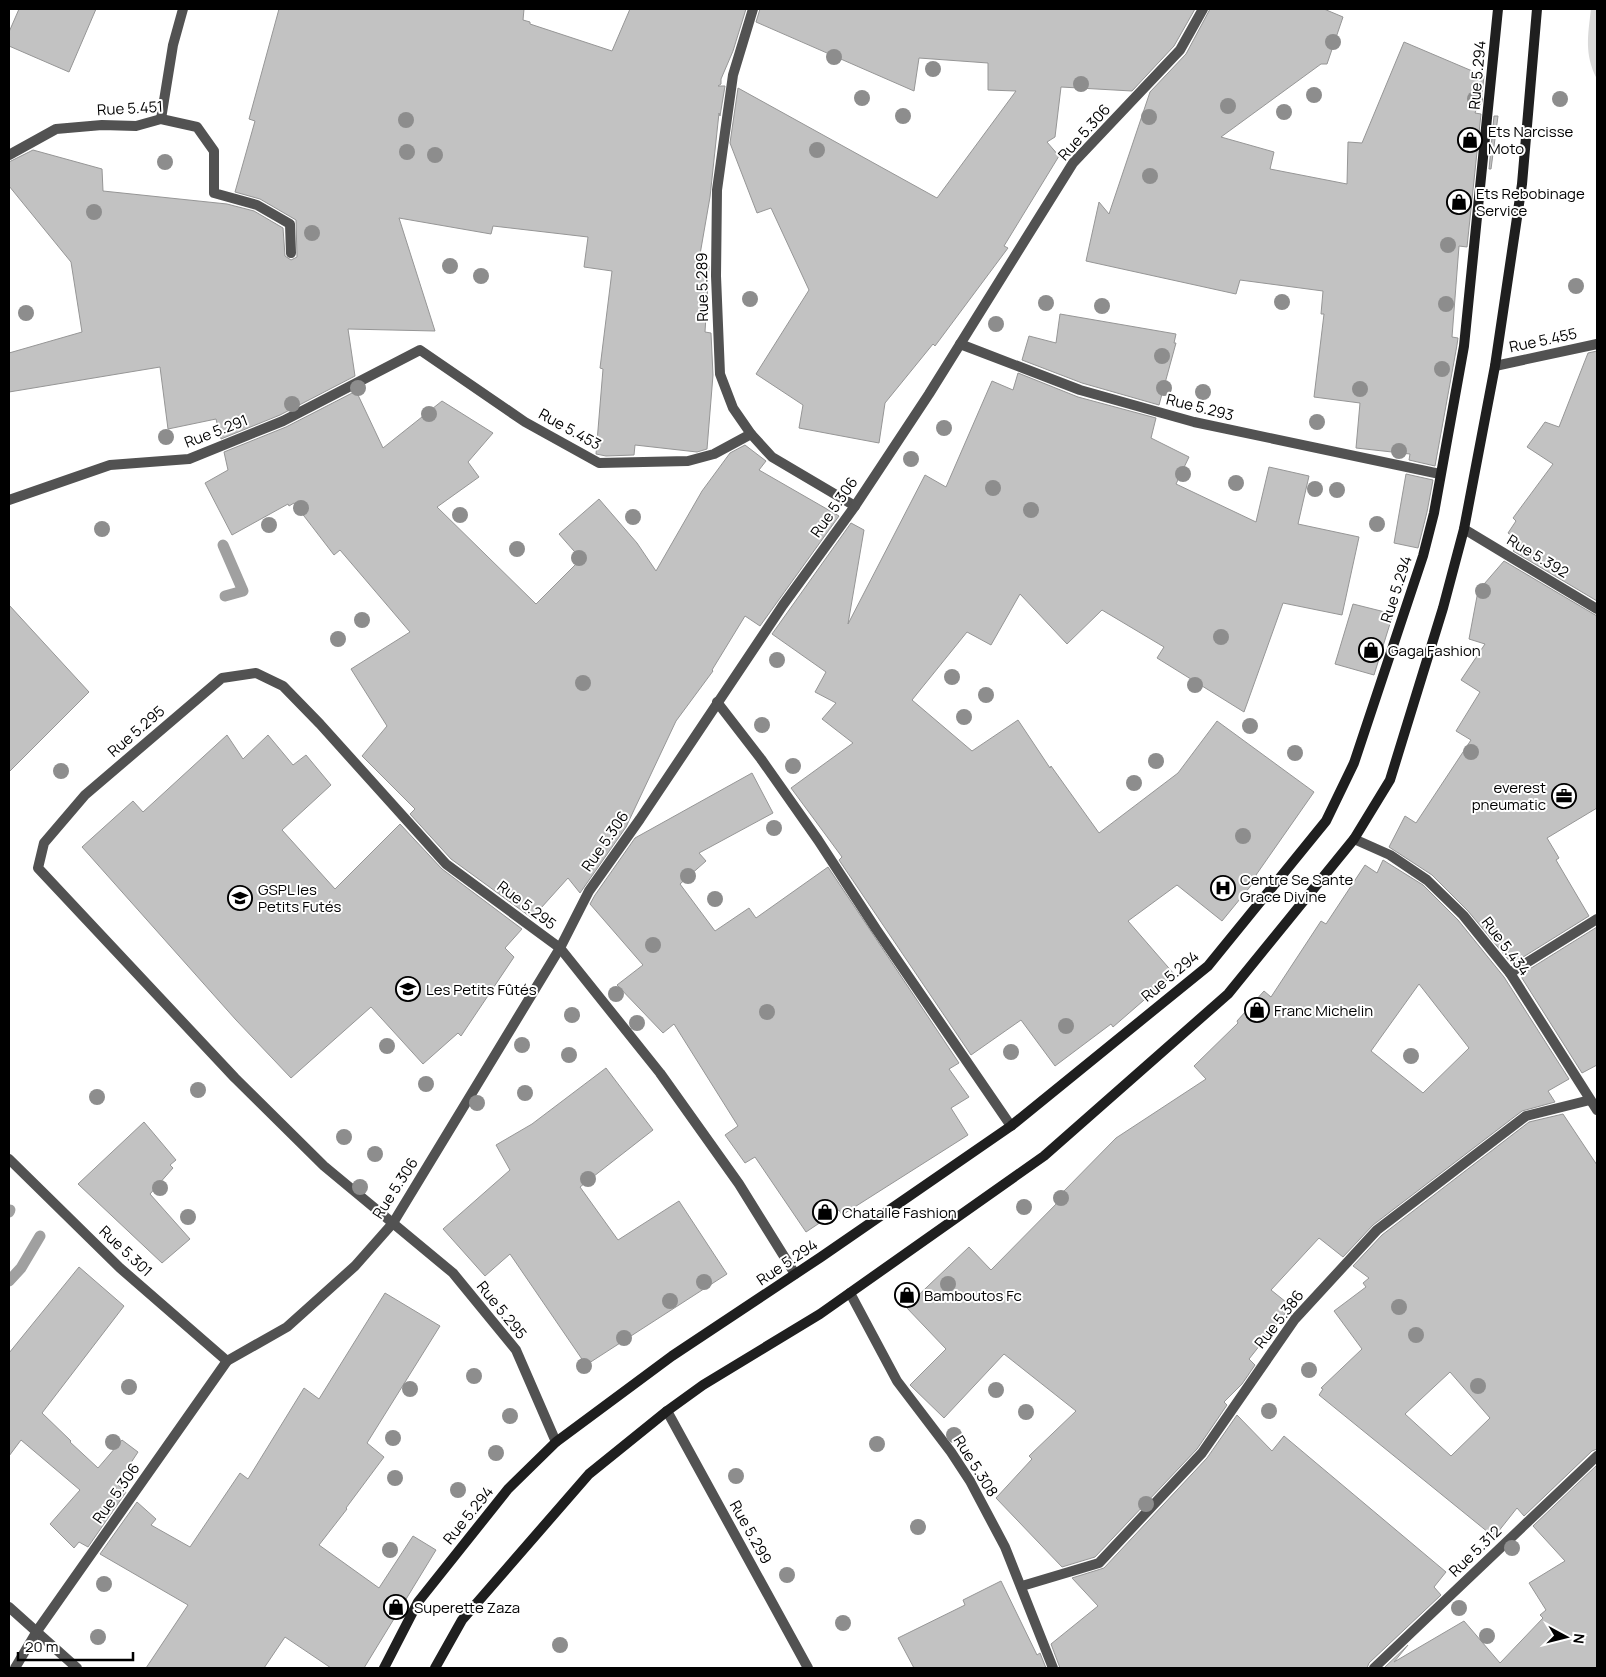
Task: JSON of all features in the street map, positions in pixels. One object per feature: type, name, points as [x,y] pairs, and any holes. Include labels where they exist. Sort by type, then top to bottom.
[{"type":"main road","name":"Rue 5.294","points":[[384,1668],[418,1602],[508,1489],[556,1442],[672,1356],[1011,1126],[1208,966],[1326,821],[1354,763],[1423,556],[1434,513],[1464,346],[1498,9]]},
{"type":"main road","points":[[435,1668],[462,1620],[588,1474],[703,1385],[820,1314],[1044,1156],[1228,994],[1354,838],[1390,780],[1443,608],[1464,529],[1495,366],[1522,184],[1537,9]]},
{"type":"street","points":[[161,119],[173,45],[183,9]]},
{"type":"street","name":"Rue 5.289","points":[[753,9],[733,75],[717,190],[716,276],[720,374],[733,408],[751,434],[772,457],[855,506]]},
{"type":"street","name":"Rue 5.306","points":[[14,1668],[37,1631],[227,1361],[287,1327],[355,1266],[392,1223],[560,948],[589,891],[640,819],[783,606],[855,506],[929,394],[1073,163],[1180,50],[1203,9]]},
{"type":"street","name":"Rue 5.451","points":[[9,155],[56,129],[102,125],[136,126],[161,119],[197,127],[214,151],[214,193],[257,205],[290,224],[291,253]]},
{"type":"street","name":"Rue 5.293","points":[[960,344],[1080,390],[1194,422],[1440,474]]},
{"type":"street","name":"Rue 5.455","points":[[1495,366],[1597,344]]},
{"type":"street","name":"Rue 5.453","points":[[420,350],[525,422],[599,463],[688,461],[714,454],[751,434]]},
{"type":"street","name":"Rue 5.291","points":[[9,500],[110,465],[189,460],[283,420],[420,350]]},
{"type":"street","name":"Rue 5.392","points":[[1464,529],[1597,608]]},
{"type":"street","name":"Rue 5.295","points":[[556,1442],[516,1350],[453,1273],[324,1166],[234,1078],[38,868],[44,843],[85,795],[222,678],[256,673],[283,686],[320,724],[446,864],[560,948],[660,1073],[739,1184],[795,1274]]},
{"type":"street","points":[[717,702],[761,759],[818,840],[1011,1126]]},
{"type":"street","name":"Rue 5.434","points":[[1354,838],[1390,855],[1426,880],[1463,915],[1510,973],[1597,1110]]},
{"type":"street","points":[[1510,973],[1597,919]]},
{"type":"street","name":"Rue 5.386","points":[[1022,1586],[1099,1563],[1202,1452],[1295,1319],[1377,1230],[1526,1116],[1590,1100]]},
{"type":"street","name":"Rue 5.301","points":[[9,1159],[120,1268],[227,1361]]},
{"type":"street","name":"Rue 5.308","points":[[850,1293],[897,1382],[951,1452],[970,1481],[1005,1547],[1053,1668]]},
{"type":"street","name":"Rue 5.299","points":[[667,1411],[808,1668]]},
{"type":"street","name":"Rue 5.312","points":[[1374,1668],[1597,1456]]},
{"type":"street","points":[[9,1607],[77,1668]]},
{"type":"shaded area","points":[[1591,9],[1597,9],[1597,79],[1590,61],[1588,44]]},
{"type":"building","points":[[19,9],[96,9],[69,72],[9,46],[9,32]]},
{"type":"building","points":[[279,9],[524,9],[523,20],[530,22],[530,24],[612,51],[630,9],[746,9],[733,51],[721,79],[721,84],[718,86],[725,86],[720,116],[719,113],[710,197],[698,266],[709,266],[705,332],[711,333],[713,375],[707,449],[697,452],[635,445],[634,455],[606,456],[596,454],[603,369],[600,368],[612,271],[584,267],[588,237],[493,226],[491,234],[399,218],[435,331],[348,329],[355,376],[280,415],[221,439],[216,419],[168,429],[160,367],[9,392],[9,353],[82,332],[71,262],[9,186],[9,162],[33,150],[102,169],[103,191],[227,204],[254,211],[283,228],[285,256],[291,260],[297,257],[296,220],[260,199],[235,192],[255,121],[249,119]]},
{"type":"building","points":[[760,9],[1195,9],[1174,46],[1132,91],[1061,87],[1055,137],[1047,142],[1059,156],[1004,246],[1008,248],[935,346],[933,344],[885,403],[879,443],[799,428],[803,405],[756,374],[809,290],[771,208],[757,213],[730,143],[738,88],[937,198],[1016,91],[988,90],[988,63],[919,58],[914,91],[756,22]]},
{"type":"building","points":[[1210,9],[1324,9],[1343,17],[1327,64],[1321,64],[1221,137],[1274,152],[1270,169],[1347,184],[1348,142],[1362,143],[1404,42],[1484,76],[1482,95],[1475,113],[1481,114],[1467,247],[1459,246],[1452,337],[1458,338],[1435,466],[1409,460],[1410,454],[1356,448],[1360,403],[1314,397],[1324,314],[1321,314],[1323,291],[1240,280],[1236,294],[1086,261],[1099,202],[1109,214],[1150,92],[1186,54]]},
{"type":"building","points":[[1494,116],[1498,116],[1491,169],[1489,169]]},
{"type":"building","points":[[1060,314],[1176,334],[1174,343],[1176,343],[1159,405],[1082,383],[1022,360],[1029,336],[1056,343]]},
{"type":"building","points":[[1597,351],[1597,601],[1513,551],[1521,542],[1508,533],[1516,521],[1513,518],[1553,464],[1527,447],[1545,422],[1559,427],[1588,353]]},
{"type":"building","points":[[1018,373],[1078,397],[1156,418],[1151,438],[1189,457],[1176,484],[1256,522],[1269,467],[1309,476],[1298,524],[1359,537],[1342,615],[1283,603],[1244,712],[1157,658],[1164,647],[1102,610],[1067,644],[1020,594],[991,645],[967,632],[912,700],[972,751],[1018,720],[1050,768],[1051,766],[1099,833],[1178,773],[1217,721],[1314,792],[1256,875],[1258,877],[1222,921],[1177,885],[1128,921],[1174,974],[1113,1027],[1111,1024],[1055,1066],[1021,1020],[971,1055],[839,860],[842,857],[791,788],[853,743],[822,719],[836,703],[815,692],[826,672],[772,634],[851,523],[864,530],[848,624],[925,475],[946,487],[992,381],[1013,390]]},
{"type":"building","points":[[358,390],[358,395],[383,448],[442,401],[493,433],[468,462],[479,477],[437,507],[536,604],[581,559],[559,534],[599,499],[637,543],[656,571],[702,491],[730,453],[745,445],[766,461],[759,470],[839,516],[760,626],[745,616],[713,671],[676,721],[626,827],[580,893],[568,878],[532,918],[451,859],[410,814],[415,809],[362,756],[387,726],[351,669],[410,632],[340,550],[334,555],[294,503],[289,506],[288,504],[232,535],[205,483],[228,470],[224,452],[286,427]]},
{"type":"building","points":[[1406,474],[1433,480],[1418,548],[1394,543]]},
{"type":"building","points":[[1504,561],[1597,616],[1597,808],[1547,838],[1559,858],[1556,860],[1589,916],[1512,964],[1468,911],[1432,875],[1389,847],[1405,816],[1416,823],[1471,740],[1456,731],[1480,692],[1461,680],[1485,644],[1469,639],[1478,591]]},
{"type":"building","points":[[1353,604],[1393,614],[1374,675],[1335,664]]},
{"type":"building","points":[[9,605],[89,692],[9,772]]},
{"type":"building","points":[[227,735],[243,759],[268,735],[293,765],[306,755],[331,785],[282,830],[335,889],[400,824],[442,869],[522,929],[505,948],[514,957],[461,1036],[458,1033],[423,1064],[371,1007],[291,1078],[236,1020],[82,847],[133,801],[143,812]]},
{"type":"building","points":[[752,773],[773,813],[699,853],[706,861],[680,884],[715,931],[749,908],[756,918],[828,867],[959,1063],[949,1069],[969,1097],[951,1108],[968,1135],[842,1215],[839,1210],[806,1232],[755,1157],[745,1163],[725,1135],[738,1126],[674,1024],[663,1033],[617,985],[643,965],[590,904],[635,838]]},
{"type":"building","points":[[1383,860],[1423,885],[1458,920],[1504,977],[1569,1079],[1548,1091],[1555,1102],[1522,1111],[1373,1225],[1343,1257],[1319,1238],[1271,1290],[1291,1306],[1249,1359],[1255,1365],[1242,1384],[1224,1402],[1227,1405],[1197,1449],[1095,1557],[1062,1567],[996,1498],[1032,1459],[1029,1456],[1076,1411],[1004,1354],[944,1418],[910,1385],[946,1349],[906,1307],[969,1247],[991,1270],[1065,1195],[1062,1193],[1116,1138],[1206,1079],[1194,1066],[1238,1023],[1237,1021],[1264,991],[1271,997],[1321,921],[1326,924],[1365,865],[1377,873]],"holes":[[[1419,984],[1469,1048],[1423,1093],[1371,1051]]]},
{"type":"building","points":[[1597,927],[1597,1065],[1582,1073],[1520,975]]},
{"type":"building","points":[[606,1068],[653,1130],[580,1187],[618,1240],[679,1201],[727,1274],[586,1365],[510,1254],[485,1276],[443,1229],[510,1170],[496,1145],[532,1124]]},
{"type":"building","points":[[1563,1114],[1597,1165],[1597,1449],[1592,1451],[1524,1516],[1517,1508],[1494,1537],[1319,1395],[1323,1389],[1321,1388],[1362,1349],[1334,1311],[1366,1287],[1363,1283],[1369,1278],[1353,1266],[1382,1235],[1529,1122]],"holes":[[[1450,1372],[1490,1418],[1451,1456],[1405,1414]]]},
{"type":"building","points":[[144,1122],[176,1160],[170,1165],[173,1168],[150,1194],[190,1239],[162,1263],[78,1184]]},
{"type":"building","points":[[79,1267],[124,1306],[42,1413],[98,1468],[122,1440],[138,1452],[117,1484],[126,1492],[88,1547],[79,1542],[74,1548],[50,1524],[80,1490],[21,1440],[9,1456],[9,1353]]},
{"type":"building","points":[[385,1293],[440,1326],[367,1443],[384,1457],[319,1545],[379,1588],[413,1536],[436,1550],[364,1668],[331,1668],[285,1637],[264,1668],[146,1668],[188,1605],[100,1554],[137,1502],[156,1519],[151,1525],[190,1547],[240,1473],[248,1479],[304,1388],[319,1399]]},
{"type":"building","points":[[1237,1415],[1272,1451],[1284,1436],[1446,1572],[1434,1587],[1441,1595],[1369,1663],[1367,1668],[1060,1668],[1051,1644],[1098,1606],[1072,1578],[1104,1568],[1207,1458]]},
{"type":"building","points":[[1597,1465],[1597,1668],[1384,1668],[1408,1645],[1394,1662],[1464,1621],[1500,1663],[1543,1618],[1540,1615],[1546,1610],[1529,1583],[1565,1561],[1533,1526]]},
{"type":"building","points":[[1001,1581],[1037,1655],[1040,1653],[1046,1668],[914,1668],[898,1638],[965,1605],[963,1600]]},
{"type":"waterway","points":[[223,545],[243,591],[225,596]]},
{"type":"waterway","points":[[9,1281],[21,1268],[40,1236]]},
{"type":"place","name":"Ets Narcisse Moto","points":[[1470,140]]},
{"type":"place","name":"Ets Rebobinage Service","points":[[1459,202]]},
{"type":"place","name":"Gaga Fashion","points":[[1371,650]]},
{"type":"place","name":"everest pneumatic","points":[[1564,796]]},
{"type":"place","name":"Centre Se Sante Grace Divine","points":[[1223,888]]},
{"type":"place","name":"GSPL les Petits Futés","points":[[240,898]]},
{"type":"place","name":"Les Petits Fûtés","points":[[408,989]]},
{"type":"place","name":"Franc Michelin","points":[[1257,1010]]},
{"type":"place","name":"Chatalle Fashion","points":[[825,1212]]},
{"type":"place","name":"Bamboutos Fc","points":[[907,1295]]},
{"type":"place","name":"Superette Zaza","points":[[396,1607]]}]
